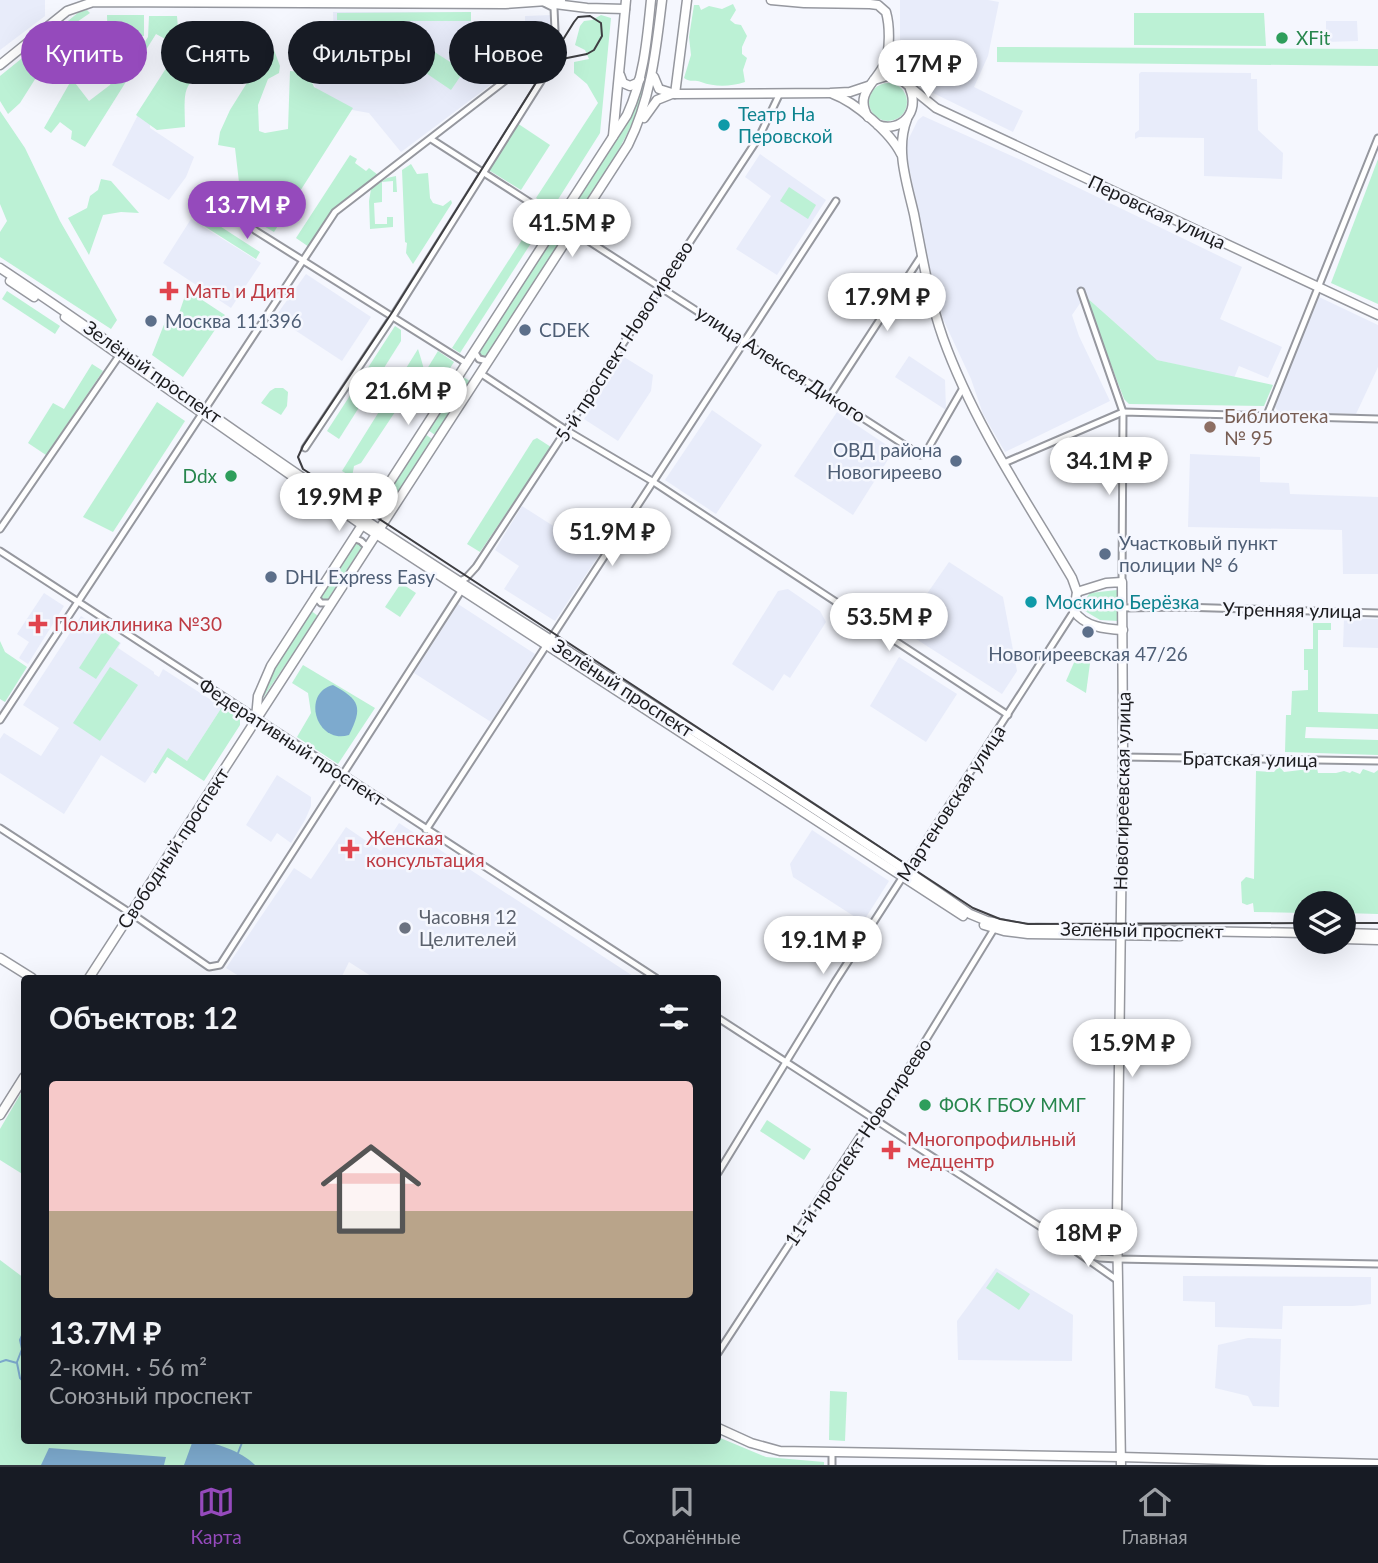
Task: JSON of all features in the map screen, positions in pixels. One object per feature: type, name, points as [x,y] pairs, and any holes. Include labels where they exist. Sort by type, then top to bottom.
[{"type":"main road","points":[[0,65],[67,11],[93,2],[505,4],[561,0]]},
{"type":"main road","name":"Свободный проспект","points":[[257,718],[256,705],[264,679],[631,106],[641,76],[652,0]]},
{"type":"main road","name":"Свободный проспект","points":[[91,975],[628,145],[642,112],[654,63],[662,0]]},
{"type":"main road","points":[[676,94],[687,0]]},
{"type":"main road","points":[[771,0],[804,4],[870,4],[883,9],[888,18],[888,55],[870,84],[863,102],[870,119],[888,127],[899,125],[923,108],[936,108]]},
{"type":"main road","points":[[542,1],[587,8],[626,4],[612,138]]},
{"type":"main road","points":[[888,55],[914,99],[902,139],[902,158],[938,322],[963,388],[1072,578],[1077,592],[1074,611],[1087,623],[1123,630]]},
{"type":"main road","points":[[654,63],[656,86],[676,94]]},
{"type":"main road","points":[[620,72],[623,83],[630,86],[641,76]]},
{"type":"main road","points":[[628,145],[654,103],[665,95],[850,92],[887,76],[906,84]]},
{"type":"main road","name":"Перовская улица","points":[[906,84],[936,108],[1378,315]]},
{"type":"main road","points":[[830,93],[841,97],[870,119],[897,148],[902,158]]},
{"type":"main road","name":"Зелёный проспект","points":[[0,268],[363,522],[970,914],[987,921],[1024,928],[1293,938]]},
{"type":"main road","name":"Зелёный проспект","points":[[0,274],[121,352]]},
{"type":"main road","points":[[1077,592],[1091,586],[1122,582]]},
{"type":"main road","name":"Новогиреевская улица","points":[[1120,1461],[1116,1221],[1123,757],[1122,582]]},
{"type":"main road","name":"Зелёный проспект","points":[[905,874],[968,919],[994,929],[1028,934],[1293,933]]},
{"type":"main road","points":[[1356,933],[1378,934]]},
{"type":"main road","points":[[1356,939],[1378,940]]},
{"type":"main road","points":[[0,958],[27,975]]},
{"type":"main road","points":[[0,1115],[21,1082]]},
{"type":"main road","points":[[721,1429],[771,1449],[832,1453],[1120,1461],[1378,1464]]},
{"type":"street","points":[[0,720],[339,209],[515,73],[552,39],[555,27],[554,8],[542,1]]},
{"type":"street","points":[[305,448],[393,316],[539,84]]},
{"type":"street","name":"5-й проспект Новогиреево","points":[[131,914],[209,967],[220,965],[466,578],[476,567],[759,137],[780,93]]},
{"type":"street","points":[[1267,415],[1378,138]]},
{"type":"street","points":[[431,139],[559,221]]},
{"type":"street","points":[[235,194],[235,210],[241,219],[303,261],[467,363]]},
{"type":"street","points":[[426,830],[836,201]]},
{"type":"street","name":"улица Алексея Дикого","points":[[573,230],[923,455],[963,388]]},
{"type":"street","points":[[552,232],[562,237],[565,243]]},
{"type":"street","points":[[830,396],[922,254]]},
{"type":"street","name":"Новогиреевская улица","points":[[1081,291],[1123,412],[1122,582]]},
{"type":"street","points":[[474,351],[480,359],[488,361]]},
{"type":"street","points":[[0,529],[121,352]]},
{"type":"street","points":[[480,373],[566,430],[652,481],[1008,715]]},
{"type":"street","points":[[460,374],[468,376],[474,382]]},
{"type":"street","points":[[1004,463],[1123,412],[1378,419]]},
{"type":"street","points":[[377,500],[382,507],[391,509]]},
{"type":"street","points":[[353,538],[366,547]]},
{"type":"street","name":"Федеративный проспект","points":[[0,551],[651,975]]},
{"type":"street","points":[[316,596],[321,603],[330,603]]},
{"type":"street","name":"Утренняя улица","points":[[1123,608],[1378,612]]},
{"type":"street","name":"Мартеновская улица","points":[[721,1168],[1074,611]]},
{"type":"street","name":"Братская улица","points":[[1123,757],[1378,761]]},
{"type":"street","points":[[0,828],[131,914]]},
{"type":"street","name":"11-й проспект Новогиреево","points":[[721,1348],[866,1127],[881,1114],[994,929]]},
{"type":"street","points":[[721,1020],[1117,1280]]},
{"type":"street","points":[[1069,1246],[1080,1247],[1102,1241],[1110,1236],[1116,1221]]},
{"type":"street","points":[[1069,1246],[1100,1258],[1116,1259],[1378,1264]]},
{"type":"street","points":[[832,1453],[832,1465]]},
{"type":"shaded area","points":[[0,0],[45,0],[45,16],[38,21],[21,21],[21,34],[0,50]]},
{"type":"shaded area","points":[[900,0],[999,2],[988,56],[974,87],[1023,111],[1013,132],[929,91],[912,75],[900,58]]},
{"type":"shaded area","points":[[333,12],[471,12],[471,21],[449,21],[449,84],[492,84],[401,152],[369,113],[347,109],[317,91],[314,84],[435,84],[435,21],[333,21]]},
{"type":"shaded area","points":[[552,15],[552,21],[525,21],[525,16]]},
{"type":"shaded area","points":[[1326,21],[1357,21],[1358,41],[1326,42]]},
{"type":"shaded area","points":[[1141,72],[1251,73],[1251,79],[1257,79],[1258,130],[1283,153],[1282,179],[1204,176],[1204,138],[1135,139],[1135,133],[1139,130]]},
{"type":"shaded area","points":[[139,113],[150,121],[150,128],[194,157],[186,177],[169,200],[112,165]]},
{"type":"shaded area","points":[[923,116],[1021,160],[1242,267],[1220,319],[1282,347],[1268,378],[1239,366],[1234,378],[1157,360],[1085,296],[1072,315],[1110,401],[1005,452],[983,414],[971,379],[943,319],[926,253],[905,146],[918,120]]},
{"type":"shaded area","points":[[760,154],[826,200],[777,275],[736,249],[771,196],[745,177]]},
{"type":"shaded area","points":[[191,219],[261,263],[231,308],[163,263]]},
{"type":"shaded area","points":[[306,274],[371,317],[342,361],[275,317]]},
{"type":"shaded area","points":[[1319,297],[1378,325],[1378,367],[1356,414],[1278,411],[1274,406]]},
{"type":"shaded area","points":[[909,356],[945,380],[946,410],[895,377]]},
{"type":"shaded area","points":[[624,357],[653,375],[651,391],[618,441],[584,419]]},
{"type":"shaded area","points":[[712,410],[762,445],[716,514],[665,480]]},
{"type":"shaded area","points":[[837,412],[894,450],[853,515],[794,476]]},
{"type":"shaded area","points":[[1190,454],[1260,457],[1260,482],[1289,483],[1290,494],[1378,497],[1378,574],[1343,574],[1342,530],[1188,527]]},
{"type":"shaded area","points":[[522,506],[599,555],[555,621],[504,589],[519,566],[495,550]]},
{"type":"shaded area","points":[[949,562],[1003,597],[1017,671],[1002,694],[902,630]]},
{"type":"shaded area","points":[[788,589],[820,611],[826,622],[790,678],[784,674],[773,691],[732,664],[778,591]]},
{"type":"shaded area","name":"Поликлиника №30","points":[[44,593],[64,606],[28,664],[19,658],[29,642],[17,634]]},
{"type":"shaded area","points":[[458,604],[535,654],[491,722],[414,673]]},
{"type":"shaded area","points":[[81,616],[121,643],[118,648],[154,674],[159,677],[163,669],[222,707],[187,761],[168,749],[145,783],[101,755],[64,814],[0,773],[0,739],[4,733],[41,756],[59,728],[23,705]]},
{"type":"shaded area","points":[[1344,618],[1378,619],[1378,648],[1343,647]]},
{"type":"shaded area","points":[[899,657],[957,694],[926,742],[870,706]]},
{"type":"shaded area","points":[[277,775],[311,797],[311,806],[305,820],[291,843],[277,833],[271,842],[246,825]]},
{"type":"shaded area","points":[[399,823],[631,975],[369,975],[349,962],[342,975],[237,975],[226,968],[294,868],[311,879],[346,827],[381,851]]},
{"type":"shaded area","points":[[812,830],[889,881],[863,922],[793,877],[790,864]]},
{"type":"shaded area","points":[[996,1268],[1073,1315],[1072,1361],[958,1360],[957,1321]]},
{"type":"shaded area","points":[[1183,1276],[1371,1277],[1371,1304],[1283,1306],[1282,1329],[1215,1327],[1215,1302],[1183,1301]]},
{"type":"shaded area","points":[[1248,1338],[1281,1339],[1279,1407],[1253,1406],[1248,1396],[1215,1388],[1218,1345]]},
{"type":"green space","points":[[733,4],[736,10],[730,20],[741,25],[747,36],[742,47],[742,54],[747,58],[743,70],[745,82],[717,86],[684,78],[691,55],[689,37],[694,5],[699,5],[701,10],[709,6],[722,9]]},
{"type":"green space","points":[[87,10],[90,13],[78,21],[68,21],[79,12]]},
{"type":"green space","points":[[471,12],[471,21],[337,20],[337,13]]},
{"type":"green space","points":[[1134,13],[1264,13],[1266,46],[1134,45]]},
{"type":"green space","points":[[107,15],[144,15],[144,21],[107,21]]},
{"type":"green space","points":[[601,15],[611,18],[600,133],[552,209],[536,198],[598,103],[587,84],[574,73],[574,62],[589,59],[585,50],[575,45],[580,26],[584,21]]},
{"type":"green space","points":[[149,16],[177,16],[177,21],[161,21],[161,37],[156,34],[147,48]]},
{"type":"green space","points":[[997,47],[1378,49],[1378,66],[997,62]]},
{"type":"green space","points":[[274,50],[280,66],[279,73],[274,76]]},
{"type":"green space","points":[[435,52],[449,61],[449,84],[455,84],[451,90],[435,79]]},
{"type":"green space","points":[[21,59],[21,84],[32,84],[20,103],[8,114],[0,101],[0,76]]},
{"type":"green space","points":[[161,76],[161,84],[190,84],[185,97],[185,127],[157,130],[136,115]]},
{"type":"green space","points":[[888,83],[901,89],[907,102],[901,115],[888,121],[875,115],[869,102],[875,89]]},
{"type":"green space","points":[[69,84],[76,84],[89,101],[110,85],[125,84],[85,147],[71,139],[72,131],[60,122],[51,133],[44,128]]},
{"type":"green space","points":[[246,84],[266,84],[258,105],[259,131],[265,133],[288,129],[290,84],[313,84],[353,108],[274,232],[248,217],[242,208],[235,148],[218,145],[220,132]]},
{"type":"green space","points":[[643,84],[646,84],[640,104],[623,142],[568,229],[561,225],[625,127]]},
{"type":"green space","points":[[0,111],[25,148],[60,221],[117,320],[111,329],[0,257],[0,232],[7,221],[0,204]]},
{"type":"green space","points":[[517,123],[550,145],[521,190],[487,169]]},
{"type":"green space","points":[[350,155],[357,159],[355,163],[366,171],[369,168],[378,175],[337,207],[309,247],[296,238]]},
{"type":"green space","points":[[1378,159],[1378,304],[1331,283]]},
{"type":"green space","points":[[411,164],[417,174],[428,173],[430,198],[433,203],[443,206],[451,200],[452,203],[413,264],[406,253],[402,170]]},
{"type":"green space","points":[[396,176],[397,192],[393,192],[393,181],[382,182],[382,202],[374,203],[375,224],[387,224],[387,217],[393,217],[393,227],[370,229],[371,189],[387,178]]},
{"type":"green space","points":[[101,179],[111,181],[139,213],[103,215],[89,255],[68,218],[87,208],[90,196],[98,190]]},
{"type":"green space","points":[[789,187],[816,205],[808,219],[780,201]]},
{"type":"green space","points":[[198,212],[260,252],[256,259],[193,219]]},
{"type":"green space","points":[[538,215],[546,220],[460,353],[452,348]]},
{"type":"green space","points":[[559,228],[566,232],[485,359],[478,354]]},
{"type":"green space","points":[[187,290],[225,315],[183,377],[152,355],[165,322],[175,325]]},
{"type":"green space","points":[[7,291],[60,326],[55,334],[2,299]]},
{"type":"green space","points":[[1085,296],[1157,360],[1273,385],[1264,406],[1129,404],[1124,399]]},
{"type":"green space","points":[[395,326],[401,330],[401,341],[339,439],[327,431]]},
{"type":"green space","points":[[418,349],[427,390],[422,413],[403,400],[361,463],[354,466],[352,477],[342,471]]},
{"type":"green space","points":[[438,351],[454,362],[430,399],[427,369]]},
{"type":"green space","points":[[92,364],[103,371],[46,455],[28,443],[53,403],[64,409]]},
{"type":"green space","points":[[463,377],[470,381],[435,435],[428,430]]},
{"type":"green space","points":[[275,388],[283,388],[288,392],[287,406],[281,415],[261,403]]},
{"type":"green space","points":[[157,402],[185,421],[113,532],[83,517]]},
{"type":"green space","points":[[425,434],[432,439],[388,507],[381,502]]},
{"type":"green space","points":[[537,438],[551,447],[480,552],[467,544],[533,440]]},
{"type":"green space","points":[[356,541],[363,545],[326,602],[319,597]]},
{"type":"green space","points":[[401,583],[416,593],[400,617],[385,607]]},
{"type":"green space","points":[[1117,590],[1118,621],[1100,620],[1085,611],[1084,601],[1090,593]]},
{"type":"green space","points":[[310,610],[318,616],[261,701],[271,675]]},
{"type":"green space","points":[[1313,623],[1331,623],[1331,630],[1318,630],[1318,712],[1378,714],[1378,729],[1306,727],[1305,738],[1378,740],[1378,755],[1285,752],[1286,715],[1291,715],[1292,691],[1308,690],[1304,649],[1313,649]]},
{"type":"green space","points":[[103,631],[120,643],[96,679],[79,668]]},
{"type":"green space","points":[[0,641],[5,652],[27,667],[5,702],[0,699]]},
{"type":"green space","points":[[1079,651],[1091,656],[1086,693],[1066,681]]},
{"type":"green space","points":[[303,665],[375,708],[338,764],[297,737],[311,713],[308,693],[292,683]]},
{"type":"green space","points":[[110,667],[138,685],[100,741],[73,723]]},
{"type":"green space","points":[[222,707],[240,719],[240,725],[204,781],[167,757],[156,774],[153,772],[168,748],[187,761]]},
{"type":"green space","points":[[1279,766],[1284,772],[1317,768],[1318,773],[1352,771],[1360,774],[1363,769],[1374,773],[1378,770],[1378,914],[1356,913],[1356,891],[1293,891],[1293,913],[1254,912],[1253,903],[1242,903],[1241,882],[1246,877],[1254,879],[1256,771],[1274,772]]},
{"type":"green space","points":[[21,1093],[21,1173],[0,1160],[0,1129]]},
{"type":"green space","points":[[767,1120],[811,1149],[804,1160],[760,1131]]},
{"type":"green space","points":[[0,1260],[21,1276],[21,1444],[721,1444],[721,1438],[766,1457],[824,1462],[824,1465],[0,1465]]},
{"type":"green space","points":[[997,1272],[1030,1294],[1019,1310],[986,1288]]},
{"type":"green space","points":[[830,1391],[847,1392],[845,1441],[829,1440]]},
{"type":"water","points":[[333,685],[349,695],[356,705],[356,717],[349,735],[328,733],[317,717],[317,698],[323,690]]},
{"type":"water","points":[[192,1444],[214,1444],[243,1455],[255,1465],[184,1465]]},
{"type":"water","points":[[49,1448],[166,1457],[164,1465],[41,1465]]},
{"type":"waterway","points":[[21,1338],[21,1344]]},
{"type":"waterway","points":[[17,1362],[21,1352]]},
{"type":"waterway","points":[[0,1362],[6,1360],[17,1363],[21,1379]]},
{"type":"waterway","points":[[238,1453],[241,1444]]},
{"type":"tram line","points":[[567,33],[578,17],[590,16],[601,23],[602,36],[594,50],[567,58]]},
{"type":"tram line","points":[[535,84],[393,311],[303,446],[298,457],[303,469],[973,908],[1000,919],[1028,924],[1293,923]]},
{"type":"tram line","points":[[1356,923],[1378,923]]},
{"type":"place","name":"XFit","points":[[1282,38]]},
{"type":"place","name":"Театр На Перовской","points":[[724,125]]},
{"type":"place","name":"Мать и Дитя","points":[[169,291]]},
{"type":"place","name":"Москва 111396","points":[[151,321]]},
{"type":"place","name":"CDEK","points":[[525,330]]},
{"type":"place","name":"Библиотека № 95","points":[[1210,427]]},
{"type":"place","name":"ОВД района Новогиреево","points":[[956,461]]},
{"type":"place","name":"Ddx","points":[[231,476]]},
{"type":"place","name":"Участковый пункт полиции № 6","points":[[1105,554]]},
{"type":"place","name":"DHL Express Easy","points":[[271,577]]},
{"type":"place","name":"Москино Берёзка","points":[[1031,602]]},
{"type":"place","name":"Поликлиника №30","points":[[38,624]]},
{"type":"place","name":"Новогиреевская 47/26","points":[[1088,632]]},
{"type":"place","name":"Женская консультация","points":[[350,849]]},
{"type":"place","name":"Часовня 12 Целителей","points":[[405,928]]},
{"type":"place","name":"ФОК ГБОУ ММГ","points":[[925,1105]]},
{"type":"place","name":"Многопрофильный медцентр","points":[[891,1150]]}]
